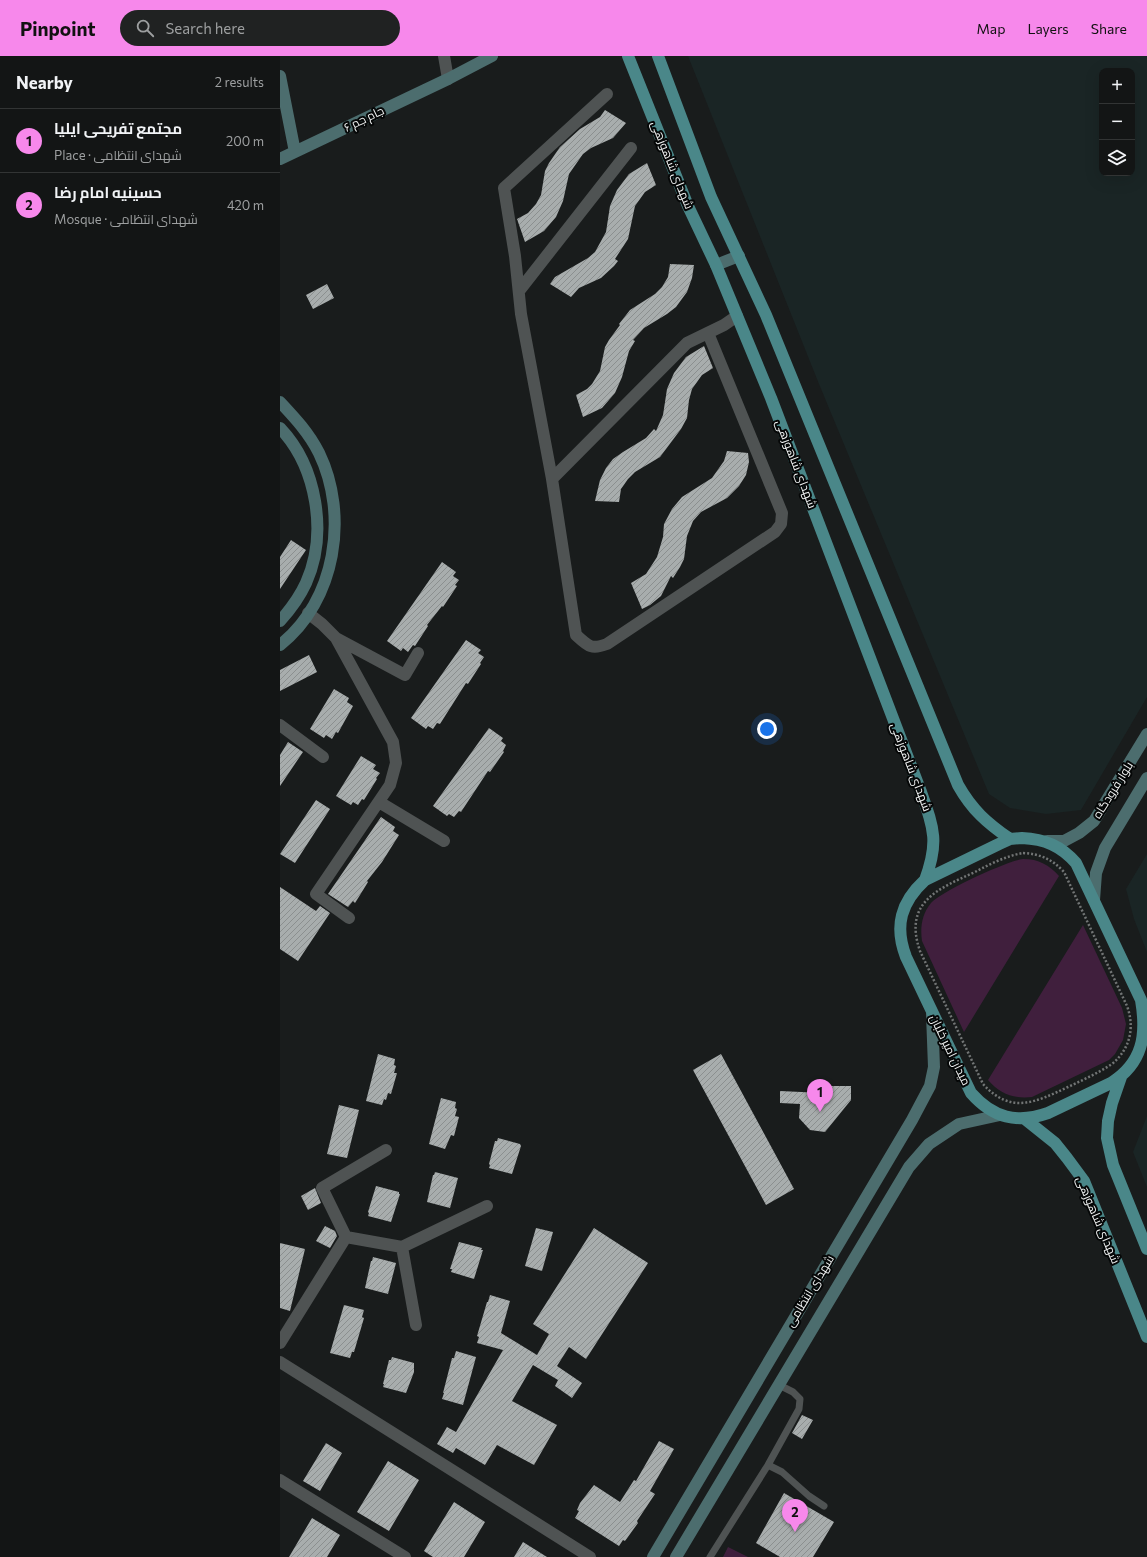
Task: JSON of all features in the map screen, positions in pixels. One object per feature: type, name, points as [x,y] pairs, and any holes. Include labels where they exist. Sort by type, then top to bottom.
[{"type":"main road","name":"جام جم ۶","points":[[280,159],[448,79],[492,56]]},
{"type":"main road","name":"شهدای شاهوزهی","points":[[628,56],[688,206],[716,265],[774,405],[932,821],[934,848],[926,880]]},
{"type":"main road","name":"شهدای شاهوزهی","points":[[658,56],[712,197],[769,322],[958,785],[974,810],[1010,840]]},
{"type":"main road","points":[[280,76],[295,152]]},
{"type":"main road","points":[[716,265],[739,256]]},
{"type":"main road","points":[[280,402],[302,426],[319,453],[331,488],[334,522],[333,552],[322,590],[303,621],[280,645]]},
{"type":"main road","points":[[280,428],[292,443],[303,461],[314,492],[317,523],[316,549],[306,582],[289,611],[280,621]]},
{"type":"main road","points":[[292,443],[306,433]]},
{"type":"main road","name":"بلوار فرودگاه","points":[[1046,841],[1064,841],[1079,833],[1094,821],[1147,734]]},
{"type":"main road","name":"بلوار فرودگاه","points":[[1094,900],[1096,873],[1105,848],[1147,778]]},
{"type":"main road","name":"میدان امیر خلبان","points":[[1028,838],[1046,841],[1058,846],[1076,863],[1141,1000],[1147,1023],[1146,1035],[1143,1047],[1134,1064],[1122,1077],[1048,1113],[1025,1119],[1012,1118],[1000,1115],[979,1103],[971,1093],[906,957],[900,934],[901,921],[909,898],[926,880],[1010,840],[1028,838]]},
{"type":"main road","name":"شهدای انتظامی","points":[[652,1557],[912,1120],[930,1086],[934,1067],[932,1014]]},
{"type":"main road","points":[[1122,1077],[1112,1103],[1108,1121],[1107,1138],[1113,1165],[1147,1249]]},
{"type":"main road","name":"شهدای انتظامی","points":[[676,1557],[909,1167],[929,1144],[959,1124],[1000,1115]]},
{"type":"main road","name":"شهدای شاهوزهی","points":[[1025,1119],[1055,1143],[1084,1181],[1147,1337]]},
{"type":"main road","points":[[760,1375],[779,1385]]},
{"type":"street","points":[[444,56],[448,79]]},
{"type":"street","points":[[607,94],[504,188],[521,314],[552,479],[576,635],[587,646],[596,648],[607,644],[775,532],[781,524],[782,514],[708,333]]},
{"type":"street","points":[[519,291],[631,148]]},
{"type":"street","points":[[552,479],[687,344],[737,316]]},
{"type":"street","points":[[308,613],[336,638],[393,742],[396,764],[390,785],[316,894],[349,918]]},
{"type":"street","points":[[336,638],[405,674],[418,653]]},
{"type":"street","points":[[280,725],[323,757]]},
{"type":"street","points":[[379,802],[444,841]]},
{"type":"street","points":[[346,1237],[322,1188],[386,1150]]},
{"type":"street","points":[[346,1237],[402,1247],[487,1206]]},
{"type":"street","points":[[280,1343],[346,1237]]},
{"type":"street","points":[[402,1247],[416,1325]]},
{"type":"street","points":[[280,1362],[590,1557]]},
{"type":"street","points":[[280,1480],[406,1557]]},
{"type":"lane","points":[[710,1557],[768,1465],[799,1409],[800,1399],[793,1392],[779,1385]]},
{"type":"lane","points":[[768,1465],[782,1472],[809,1496],[824,1506]]},
{"type":"path","points":[[1032,853],[1041,856],[1057,865],[1064,872],[1127,1006],[1132,1024],[1131,1033],[1129,1042],[1119,1058],[1104,1069],[1042,1099],[1024,1104],[1015,1103],[997,1097],[983,1084],[978,1075],[920,951],[917,942],[916,924],[922,906],[935,892],[1014,854],[1032,853]]},
{"type":"shaded area","points":[[688,56],[1147,56],[1147,697],[1081,810],[1046,814],[1010,808],[989,794],[819,384]]},
{"type":"shaded area","points":[[1147,854],[1147,952],[1134,919],[1126,889]]},
{"type":"shaded area","points":[[1023,859],[1039,861],[1059,876],[964,1032],[922,941],[921,931],[924,916],[931,903],[948,891],[1003,865]]},
{"type":"shaded area","points":[[1083,925],[1122,1008],[1126,1024],[1123,1040],[1115,1054],[1109,1060],[1032,1097],[1013,1096],[1002,1092],[988,1080]]},
{"type":"shaded area","points":[[1147,1116],[1147,1187],[1133,1152]]},
{"type":"shaded area","points":[[728,1547],[748,1557],[723,1557]]},
{"type":"building","points":[[605,110],[626,123],[613,138],[591,148],[583,154],[569,174],[563,201],[556,217],[544,231],[525,242],[517,219],[528,213],[536,204],[541,195],[545,171],[549,163],[560,147],[580,129],[600,117]]},
{"type":"building","points":[[647,163],[656,185],[645,192],[635,206],[628,239],[615,259],[618,261],[614,266],[601,278],[579,288],[571,297],[550,284],[555,277],[588,258],[595,252],[606,232],[610,206],[617,190],[629,174]]},
{"type":"building","points":[[670,264],[694,265],[692,278],[687,292],[676,307],[644,328],[633,340],[635,341],[629,351],[622,377],[615,393],[602,408],[583,417],[576,395],[587,389],[592,384],[600,371],[605,347],[620,325],[619,324],[630,310],[655,294],[662,287],[668,277]]},
{"type":"building","points":[[327,284],[334,298],[313,309],[306,295]]},
{"type":"building","points":[[704,346],[713,368],[702,375],[692,389],[687,418],[681,429],[660,457],[635,472],[628,479],[621,489],[619,502],[595,501],[600,480],[606,468],[613,459],[646,438],[654,429],[656,431],[663,415],[667,389],[674,373],[686,357]]},
{"type":"building","points":[[727,451],[748,453],[749,462],[746,475],[739,486],[727,498],[701,512],[693,521],[687,536],[684,559],[680,567],[673,578],[671,576],[661,596],[650,605],[642,609],[631,583],[646,574],[657,557],[663,537],[664,524],[672,509],[682,497],[712,478],[724,461]]},
{"type":"building","points":[[291,540],[306,550],[280,589],[280,557]]},
{"type":"building","points":[[442,562],[456,572],[453,576],[459,580],[455,585],[457,586],[443,607],[442,606],[427,625],[428,626],[415,646],[413,645],[408,652],[403,648],[401,651],[387,641]]},
{"type":"building","points":[[466,640],[481,650],[478,653],[484,657],[480,663],[481,664],[468,684],[466,683],[440,724],[437,723],[433,729],[428,726],[426,729],[411,718]]},
{"type":"building","points":[[309,655],[317,672],[280,691],[280,670]]},
{"type":"building","points":[[334,689],[349,698],[347,702],[353,706],[338,733],[336,732],[332,739],[326,735],[324,738],[310,729]]},
{"type":"building","points":[[489,728],[503,738],[501,741],[506,745],[503,751],[504,752],[490,772],[488,771],[461,812],[459,811],[454,817],[449,814],[447,816],[433,806]]},
{"type":"building","points":[[288,742],[303,752],[280,786],[280,755]]},
{"type":"building","points":[[361,756],[376,765],[373,769],[380,773],[364,800],[362,799],[358,805],[353,802],[351,805],[336,796]]},
{"type":"building","points":[[316,800],[330,809],[295,863],[280,854]]},
{"type":"building","points":[[381,817],[395,827],[393,831],[399,835],[382,862],[367,881],[368,882],[355,903],[353,901],[348,907],[328,894]]},
{"type":"building","points":[[280,887],[316,911],[320,906],[330,913],[298,961],[280,949]]},
{"type":"building","points":[[378,1054],[395,1059],[394,1065],[396,1066],[394,1073],[397,1073],[391,1094],[388,1093],[386,1100],[384,1099],[382,1105],[366,1101]]},
{"type":"building","points":[[721,1054],[794,1189],[766,1205],[693,1070]]},
{"type":"building","points":[[824,1086],[851,1086],[851,1100],[825,1132],[810,1130],[799,1118],[800,1104],[780,1103],[780,1091],[823,1093]]},
{"type":"building","points":[[441,1098],[456,1102],[455,1108],[457,1109],[455,1116],[459,1117],[454,1136],[451,1135],[445,1149],[429,1144]]},
{"type":"building","points":[[339,1105],[359,1110],[347,1158],[327,1154]]},
{"type":"building","points":[[498,1138],[520,1144],[521,1146],[512,1174],[489,1168],[495,1141],[497,1141]]},
{"type":"building","points":[[435,1172],[458,1178],[450,1208],[427,1202]]},
{"type":"building","points":[[376,1186],[399,1192],[400,1194],[391,1222],[368,1216]]},
{"type":"building","points":[[315,1188],[321,1203],[308,1210],[301,1196]]},
{"type":"building","points":[[325,1226],[335,1231],[337,1236],[330,1248],[316,1241]]},
{"type":"building","points":[[536,1228],[553,1232],[542,1271],[525,1266]]},
{"type":"building","points":[[594,1228],[648,1263],[586,1359],[569,1347],[557,1366],[582,1383],[572,1398],[555,1386],[558,1380],[533,1365],[512,1401],[557,1425],[534,1465],[497,1445],[485,1465],[456,1448],[453,1453],[437,1444],[447,1427],[456,1432],[503,1350],[477,1343],[479,1337],[477,1336],[490,1295],[510,1301],[501,1333],[537,1355],[549,1334],[533,1324]]},
{"type":"building","points":[[459,1242],[482,1248],[481,1250],[483,1250],[474,1279],[451,1272],[452,1269],[450,1269]]},
{"type":"building","points":[[280,1243],[305,1249],[290,1311],[280,1308]]},
{"type":"building","points":[[373,1257],[396,1263],[388,1294],[365,1288]]},
{"type":"building","points":[[344,1305],[364,1310],[362,1317],[364,1318],[354,1352],[352,1352],[350,1358],[330,1353]]},
{"type":"building","points":[[456,1351],[476,1357],[463,1405],[442,1399],[452,1358],[454,1358]]},
{"type":"building","points":[[392,1357],[414,1363],[414,1372],[406,1393],[383,1387],[389,1360],[391,1360]]},
{"type":"building","points":[[802,1415],[813,1420],[802,1439],[792,1433]]},
{"type":"building","points":[[659,1441],[674,1449],[650,1491],[655,1494],[637,1521],[638,1523],[625,1541],[623,1540],[619,1546],[575,1518],[579,1511],[577,1510],[580,1503],[594,1485],[620,1502],[634,1480],[636,1481]]},
{"type":"building","points":[[326,1443],[342,1453],[320,1491],[303,1481]]},
{"type":"building","points":[[388,1461],[419,1480],[389,1531],[357,1512]]},
{"type":"building","points":[[784,1493],[834,1522],[813,1557],[780,1557],[756,1543]]},
{"type":"building","points":[[454,1502],[485,1522],[464,1557],[433,1557],[424,1551]]},
{"type":"building","points":[[312,1518],[340,1535],[327,1557],[289,1557]]},
{"type":"building","points":[[523,1542],[547,1557],[514,1557]]},
{"type":"place","name":"مجتمع تفریحی ایلیا","points":[[820,1112]]},
{"type":"place","name":"حسینیه امام رضا","points":[[795,1532]]}]
